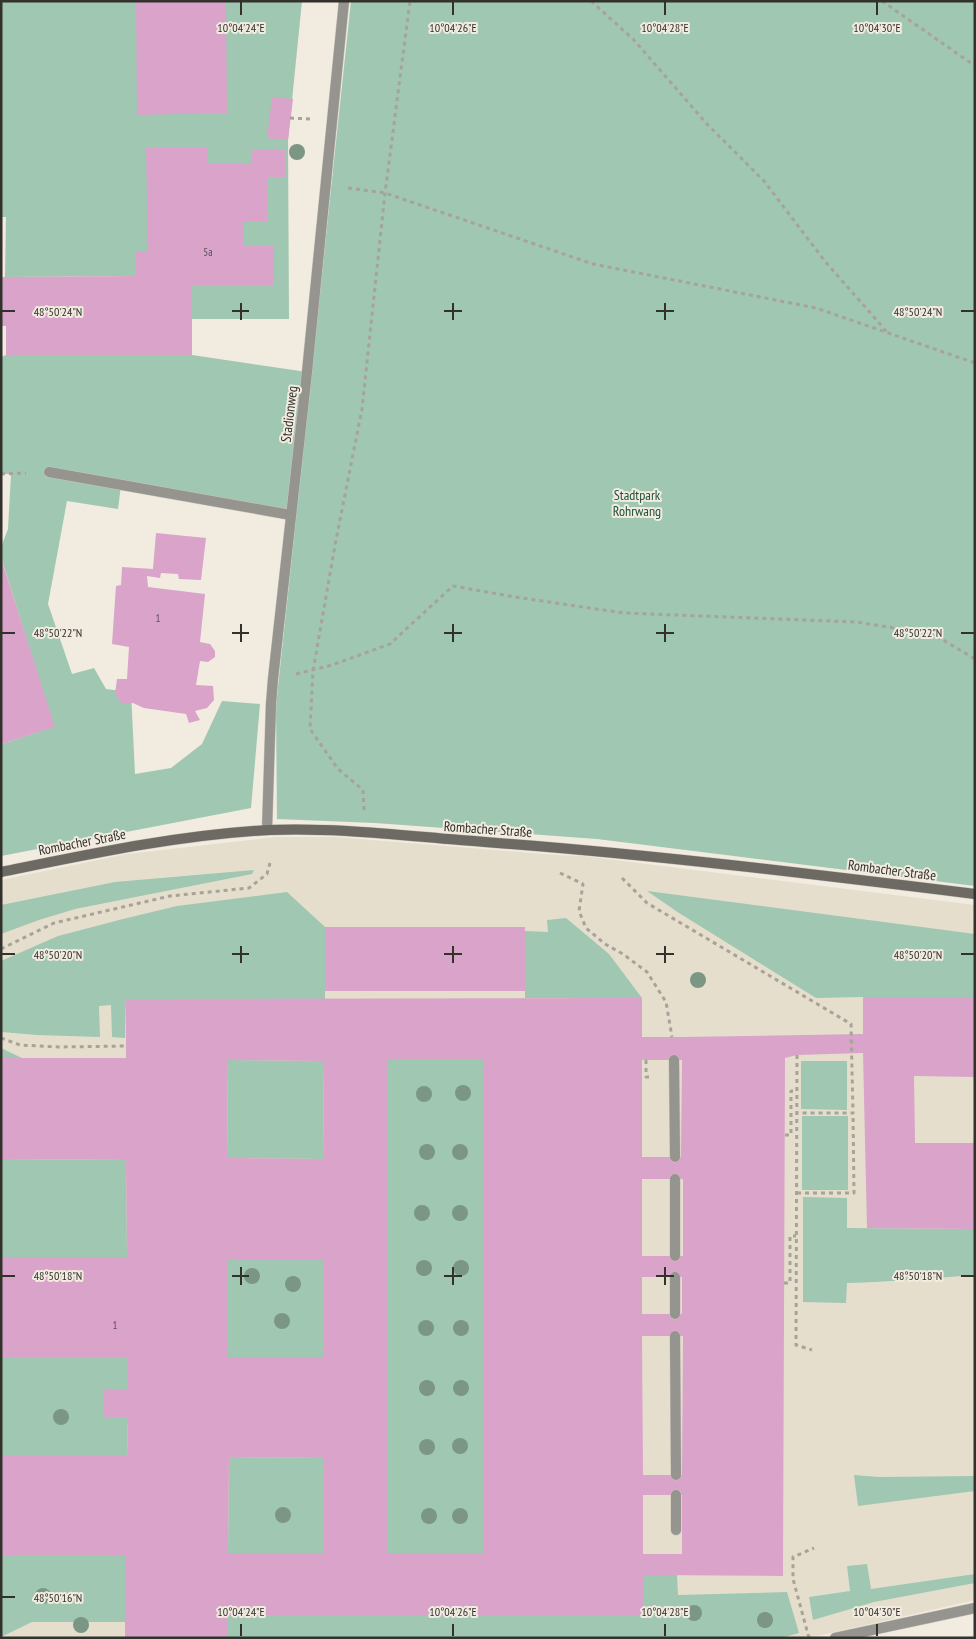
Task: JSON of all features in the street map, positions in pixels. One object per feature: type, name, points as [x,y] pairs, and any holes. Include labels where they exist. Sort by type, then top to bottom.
[{"type":"main road","name":"Rombacher Straße","points":[[1,872],[139,844],[267,830],[316,829],[595,851],[975,894]]},
{"type":"street","name":"Stadionweg","points":[[267,830],[273,679],[308,372],[344,1]]},
{"type":"street","points":[[49,472],[291,514]]},
{"type":"street","points":[[674,1060],[675,1157]]},
{"type":"street","points":[[675,1179],[675,1256]]},
{"type":"street","points":[[675,1277],[675,1314]]},
{"type":"street","points":[[675,1336],[676,1475]]},
{"type":"street","points":[[676,1495],[676,1530]]},
{"type":"street","points":[[836,1638],[975,1608]]},
{"type":"path","points":[[364,833],[363,790],[338,769],[310,729],[313,671],[362,409],[385,193],[410,1]]},
{"type":"path","points":[[591,1],[633,39],[707,124],[764,181],[824,260],[888,333]]},
{"type":"path","points":[[882,1],[975,66]]},
{"type":"path","points":[[326,185],[385,193],[593,264],[816,308],[975,363]]},
{"type":"path","points":[[273,679],[313,671],[390,644],[453,586],[624,614],[856,622],[933,634],[975,659]]},
{"type":"path","points":[[595,851],[648,903],[851,1024],[854,1193],[797,1193]]},
{"type":"path","points":[[1,949],[54,923],[170,896],[249,888],[267,874],[270,864]]},
{"type":"path","points":[[556,871],[582,884],[579,911],[586,928],[605,944],[623,954],[647,972],[666,1002],[672,1037]]},
{"type":"path","points":[[1,1038],[20,1045],[59,1048],[125,1046]]},
{"type":"path","points":[[797,1055],[796,1345],[812,1350]]},
{"type":"path","points":[[785,1136],[791,1136],[791,1091],[797,1091]]},
{"type":"path","points":[[797,1114],[853,1114]]},
{"type":"path","points":[[784,1283],[790,1283],[790,1236],[796,1236]]},
{"type":"path","points":[[810,1638],[793,1579],[793,1557],[814,1548]]},
{"type":"shaded area","points":[[276,837],[335,837],[583,856],[975,905],[975,1600],[809,1638],[1,1638],[1,880],[127,854]]},
{"type":"green space","points":[[1,1],[302,1],[288,140],[289,319],[192,319],[192,285],[274,246],[243,246],[243,221],[268,221],[268,177],[286,177],[286,149],[252,149],[252,164],[148,251],[136,276],[5,277],[6,217],[1,217]]},
{"type":"green space","name":"Stadtpark Rohrwang","points":[[351,1],[975,1],[975,886],[597,839],[375,823],[277,819],[276,706]]},
{"type":"green space","points":[[6,355],[192,355],[307,372],[291,515],[121,485],[118,509],[67,501],[48,604],[72,674],[94,668],[106,689],[131,692],[135,774],[171,768],[202,744],[222,701],[260,704],[251,808],[1,856],[1,744],[54,727],[1,557],[1,547],[8,529],[11,474],[1,474],[1,357]]},
{"type":"green space","points":[[254,870],[252,874],[75,909],[1,934],[1,905],[115,882]]},
{"type":"green space","points":[[647,891],[975,934],[975,997],[816,998]]},
{"type":"green space","points":[[287,892],[325,927],[325,999],[126,999],[125,1038],[112,1037],[111,1005],[99,1006],[100,1037],[1,1032],[1,961],[58,936],[123,919],[177,906]]},
{"type":"green space","points":[[566,918],[609,954],[642,998],[525,998],[525,931],[548,932],[547,920]]},
{"type":"green space","points":[[1,1048],[22,1058],[1,1058]]},
{"type":"green space","points":[[228,1060],[324,1061],[323,1159],[227,1158]]},
{"type":"green space","points":[[387,1060],[483,1060],[483,1554],[387,1554]]},
{"type":"green space","points":[[801,1061],[847,1061],[847,1110],[801,1109]]},
{"type":"green space","points":[[802,1116],[848,1116],[848,1190],[802,1190]]},
{"type":"green space","points":[[126,1159],[127,1257],[1,1257],[1,1160]]},
{"type":"green space","points":[[803,1197],[847,1198],[847,1228],[975,1229],[975,1275],[847,1283],[846,1303],[803,1302]]},
{"type":"green space","points":[[228,1259],[324,1259],[324,1357],[228,1357]]},
{"type":"green space","points":[[1,1357],[128,1357],[128,1389],[104,1389],[104,1417],[127,1417],[128,1456],[1,1456]]},
{"type":"green space","points":[[229,1457],[324,1458],[324,1554],[228,1554]]},
{"type":"green space","points":[[854,1475],[879,1477],[975,1476],[975,1491],[858,1506]]},
{"type":"green space","points":[[1,1556],[125,1556],[125,1622],[32,1622],[1,1637]]},
{"type":"green space","points":[[867,1564],[871,1589],[975,1574],[975,1583],[874,1602],[813,1620],[809,1597],[850,1591],[847,1566]]},
{"type":"green space","points":[[643,1575],[677,1575],[678,1595],[787,1592],[799,1633],[781,1638],[227,1638],[227,1615],[287,1615]]},
{"type":"building","points":[[136,1],[226,1],[227,113],[137,115]]},
{"type":"building","points":[[272,97],[293,99],[288,140],[267,138]]},
{"type":"building","points":[[146,148],[208,148],[208,164],[252,164],[252,149],[286,149],[286,177],[268,177],[268,221],[243,221],[243,246],[274,246],[274,285],[192,285],[192,355],[6,355],[6,326],[1,326],[1,277],[136,276],[135,252],[148,251]]},
{"type":"building","points":[[156,533],[206,538],[201,580],[179,579],[178,574],[161,573],[160,578],[147,576],[148,587],[205,594],[200,642],[210,644],[215,651],[215,657],[208,662],[200,661],[196,685],[213,686],[214,700],[207,708],[195,711],[200,720],[189,723],[186,714],[144,708],[133,703],[122,704],[115,694],[117,679],[127,679],[129,647],[112,644],[116,586],[121,585],[122,567],[153,569]]},
{"type":"building","points":[[1,558],[55,727],[1,744]]},
{"type":"building","points":[[325,927],[525,927],[525,991],[325,991]]},
{"type":"building","points":[[863,997],[975,997],[975,1077],[914,1076],[915,1143],[975,1143],[975,1229],[867,1228],[863,1053],[797,1055],[785,1058],[783,1576],[643,1575],[643,1615],[227,1615],[227,1638],[125,1638],[125,1556],[1,1556],[1,1456],[128,1456],[127,1417],[104,1417],[104,1389],[128,1389],[128,1357],[1,1357],[1,1257],[127,1257],[126,1159],[1,1160],[1,1058],[126,1058],[126,999],[642,998],[642,1037],[863,1034]],"holes":[[[228,1060],[324,1061],[323,1159],[227,1158]],[[387,1060],[483,1060],[483,1554],[387,1554]],[[642,1060],[682,1060],[681,1157],[642,1157]],[[642,1179],[683,1179],[683,1256],[642,1256]],[[228,1259],[324,1259],[324,1357],[228,1357]],[[642,1277],[682,1277],[682,1314],[642,1314]],[[642,1336],[683,1336],[682,1475],[643,1475]],[[229,1457],[324,1458],[324,1554],[228,1554]],[[643,1495],[682,1495],[682,1554],[643,1554]]]}]
